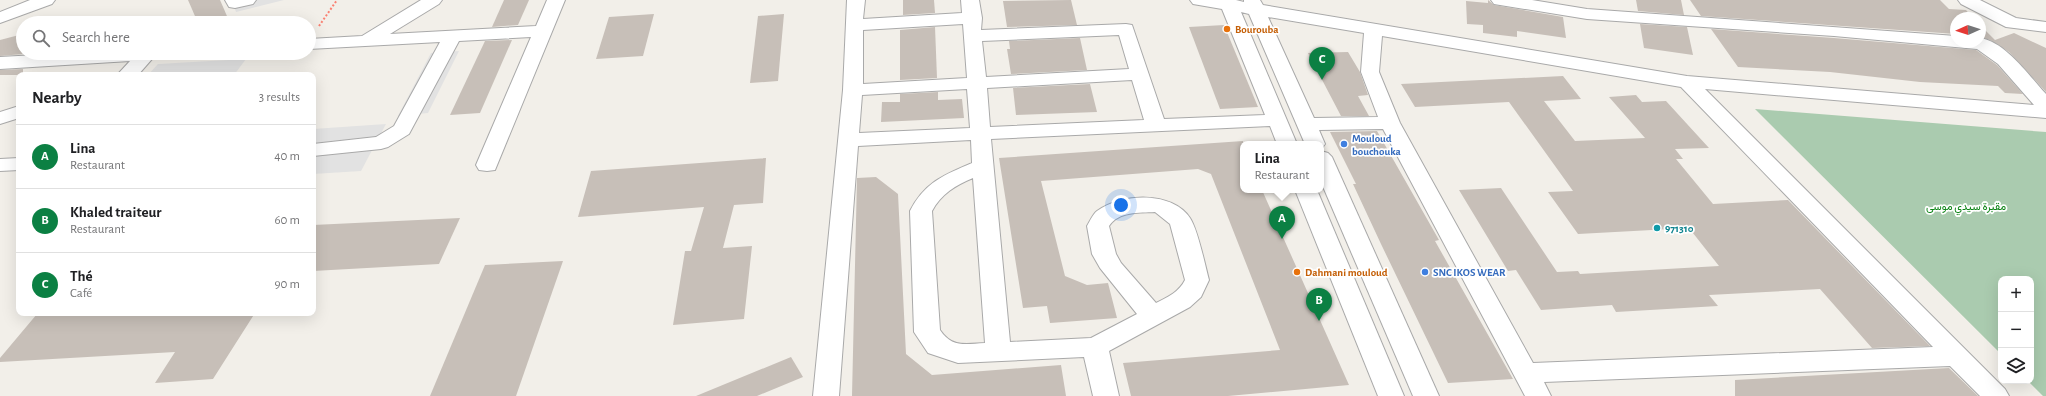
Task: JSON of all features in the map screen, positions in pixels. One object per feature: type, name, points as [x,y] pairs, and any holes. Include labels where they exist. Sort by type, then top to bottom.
[{"type":"street","points":[[0,18],[46,0]]},
{"type":"street","points":[[234,0],[235,3],[248,0]]},
{"type":"street","points":[[367,41],[433,0]]},
{"type":"street","points":[[487,165],[556,0]]},
{"type":"street","points":[[826,396],[852,90],[856,0]]},
{"type":"street","points":[[1199,0],[1302,9],[1373,29],[1687,82],[2046,112]]},
{"type":"street","points":[[1500,0],[1587,14],[1826,30],[1950,40]]},
{"type":"street","points":[[1967,0],[2012,23],[2046,27]]},
{"type":"street","points":[[1228,2],[1286,141]]},
{"type":"street","points":[[1254,6],[1314,141]]},
{"type":"street","points":[[854,24],[972,18],[1126,29],[1156,125]]},
{"type":"street","points":[[972,18],[998,352]]},
{"type":"street","points":[[1986,41],[2012,23]]},
{"type":"street","points":[[1373,29],[1370,72],[1390,123],[1538,396]]},
{"type":"street","points":[[316,36],[367,41],[543,31]]},
{"type":"street","points":[[316,150],[381,143],[402,130],[453,35]]},
{"type":"street","points":[[1986,47],[2005,60],[2046,106]]},
{"type":"street","points":[[0,63],[49,60]]},
{"type":"street","points":[[130,72],[141,60]]},
{"type":"street","points":[[852,90],[1140,74]]},
{"type":"street","points":[[1687,82],[1996,396]]},
{"type":"street","points":[[0,118],[16,113]]},
{"type":"street","points":[[848,140],[1277,120]]},
{"type":"street","points":[[1306,124],[1390,123]]},
{"type":"street","points":[[0,165],[16,164]]},
{"type":"street","points":[[1324,164],[1426,396]]},
{"type":"street","points":[[983,166],[946,182],[926,198],[921,211],[927,332],[937,346],[958,354],[1095,347],[1153,316],[1181,301],[1192,291],[1197,280],[1181,221],[1169,210],[1158,205],[1121,207],[1104,217],[1098,226],[1104,254],[1112,268],[1153,316]]},
{"type":"street","points":[[1307,193],[1391,396]]},
{"type":"street","points":[[1095,347],[1106,396]]},
{"type":"street","points":[[1525,373],[1956,356]]},
{"type":"path","points":[[316,32],[337,0]]},
{"type":"green space","name":"مقبرة سيدي موسى","points":[[1755,109],[2046,132],[2046,396],[2043,396],[2031,384],[2034,384],[2034,276],[1998,276],[1998,351]]},
{"type":"shaded area","points":[[232,0],[284,0],[236,12]]},
{"type":"shaded area","points":[[459,51],[428,113],[398,116],[431,53]]},
{"type":"shaded area","points":[[245,60],[236,72],[151,72],[158,64]]},
{"type":"shaded area","points":[[386,124],[361,171],[316,174],[316,129]]},
{"type":"building","points":[[188,0],[220,0],[227,16],[195,16]]},
{"type":"building","points":[[504,0],[529,0],[518,25],[492,27]]},
{"type":"building","points":[[903,0],[934,0],[935,13],[903,15]]},
{"type":"building","points":[[1071,0],[1077,25],[1007,27],[1003,1]]},
{"type":"building","points":[[1488,0],[1494,5],[1563,17],[1566,38],[1517,31],[1517,37],[1483,33],[1483,25],[1467,24],[1466,1],[1488,3]]},
{"type":"building","points":[[1636,0],[1681,0],[1684,15],[1638,11]]},
{"type":"building","points":[[1690,0],[1940,0],[1949,9],[1966,10],[1968,12],[1950,12],[1950,34],[1701,16]]},
{"type":"building","points":[[654,14],[643,56],[596,59],[609,17]]},
{"type":"building","points":[[784,14],[778,81],[750,83],[758,16]]},
{"type":"building","points":[[1640,24],[1687,27],[1693,55],[1644,48]]},
{"type":"building","points":[[1224,25],[1258,107],[1220,109],[1189,27]]},
{"type":"building","points":[[935,27],[937,78],[900,80],[900,30]]},
{"type":"building","points":[[1711,29],[1976,50],[1997,65],[2023,94],[2005,93],[1998,86],[1920,82],[1830,72],[1738,67]]},
{"type":"building","points":[[1986,31],[1995,40],[2014,33],[2046,48],[2046,92],[2009,52],[1986,39]]},
{"type":"building","points":[[16,36],[16,55],[0,56],[0,40]]},
{"type":"building","points":[[1080,38],[1087,70],[1011,74],[1007,49],[1010,49],[1009,41]]},
{"type":"building","points":[[512,40],[480,113],[450,115],[485,41]]},
{"type":"building","points":[[1348,52],[1360,72],[1368,95],[1358,96],[1369,116],[1341,116],[1308,53]]},
{"type":"building","points":[[23,69],[23,72],[16,72],[16,75],[0,75],[0,70]]},
{"type":"building","points":[[1563,76],[1581,99],[1544,101],[1575,141],[1645,138],[1609,97],[1636,95],[1642,102],[1666,101],[1709,148],[1675,149],[1683,159],[1676,159],[1713,204],[1788,200],[1930,346],[1872,348],[1820,289],[1709,295],[1718,306],[1616,312],[1612,305],[1541,310],[1516,270],[1508,271],[1459,190],[1501,188],[1557,272],[1578,271],[1580,274],[1719,266],[1689,228],[1578,234],[1548,192],[1573,191],[1509,102],[1415,107],[1401,84]]},
{"type":"building","points":[[1090,84],[1097,112],[1016,115],[1013,88]]},
{"type":"building","points":[[938,92],[938,100],[962,99],[964,118],[881,122],[882,102],[900,102],[900,94]]},
{"type":"building","points":[[1377,131],[1439,240],[1435,241],[1513,379],[1448,383],[1381,244],[1353,184],[1356,184],[1330,132]]},
{"type":"building","points":[[1240,141],[1240,193],[1263,193],[1349,385],[1228,396],[1131,396],[1123,363],[1280,350],[1211,174],[1198,169],[1041,181],[1065,276],[1087,285],[1108,283],[1117,318],[1050,323],[1047,306],[1023,308],[999,158]]},
{"type":"building","points":[[766,158],[763,203],[734,205],[723,248],[752,246],[744,319],[673,325],[685,251],[691,251],[704,207],[578,217],[591,171]]},
{"type":"building","points":[[876,177],[898,194],[906,354],[932,375],[1061,365],[1066,396],[852,396],[857,178]]},
{"type":"building","points":[[460,218],[439,264],[316,271],[316,225]]},
{"type":"building","points":[[563,261],[516,396],[430,396],[485,265]]},
{"type":"building","points":[[35,316],[253,316],[213,379],[155,383],[175,352],[0,362],[0,358]]},
{"type":"building","points":[[791,357],[803,377],[757,396],[696,396]]},
{"type":"building","points":[[1949,368],[1978,396],[1735,396],[1735,380]]},
{"type":"place","name":"Bourouba","points":[[1227,29]]},
{"type":"place","name":"Thé","points":[[1322,80]]},
{"type":"place","name":"Mouloud bouchouka","points":[[1344,144]]},
{"type":"place","name":"971310","points":[[1657,228]]},
{"type":"place","name":"Lina","points":[[1282,239]]},
{"type":"place","name":"Dahmani mouloud","points":[[1297,272]]},
{"type":"place","name":"SNC IKOS WEAR","points":[[1425,272]]},
{"type":"place","name":"Khaled traiteur","points":[[1319,321]]}]
